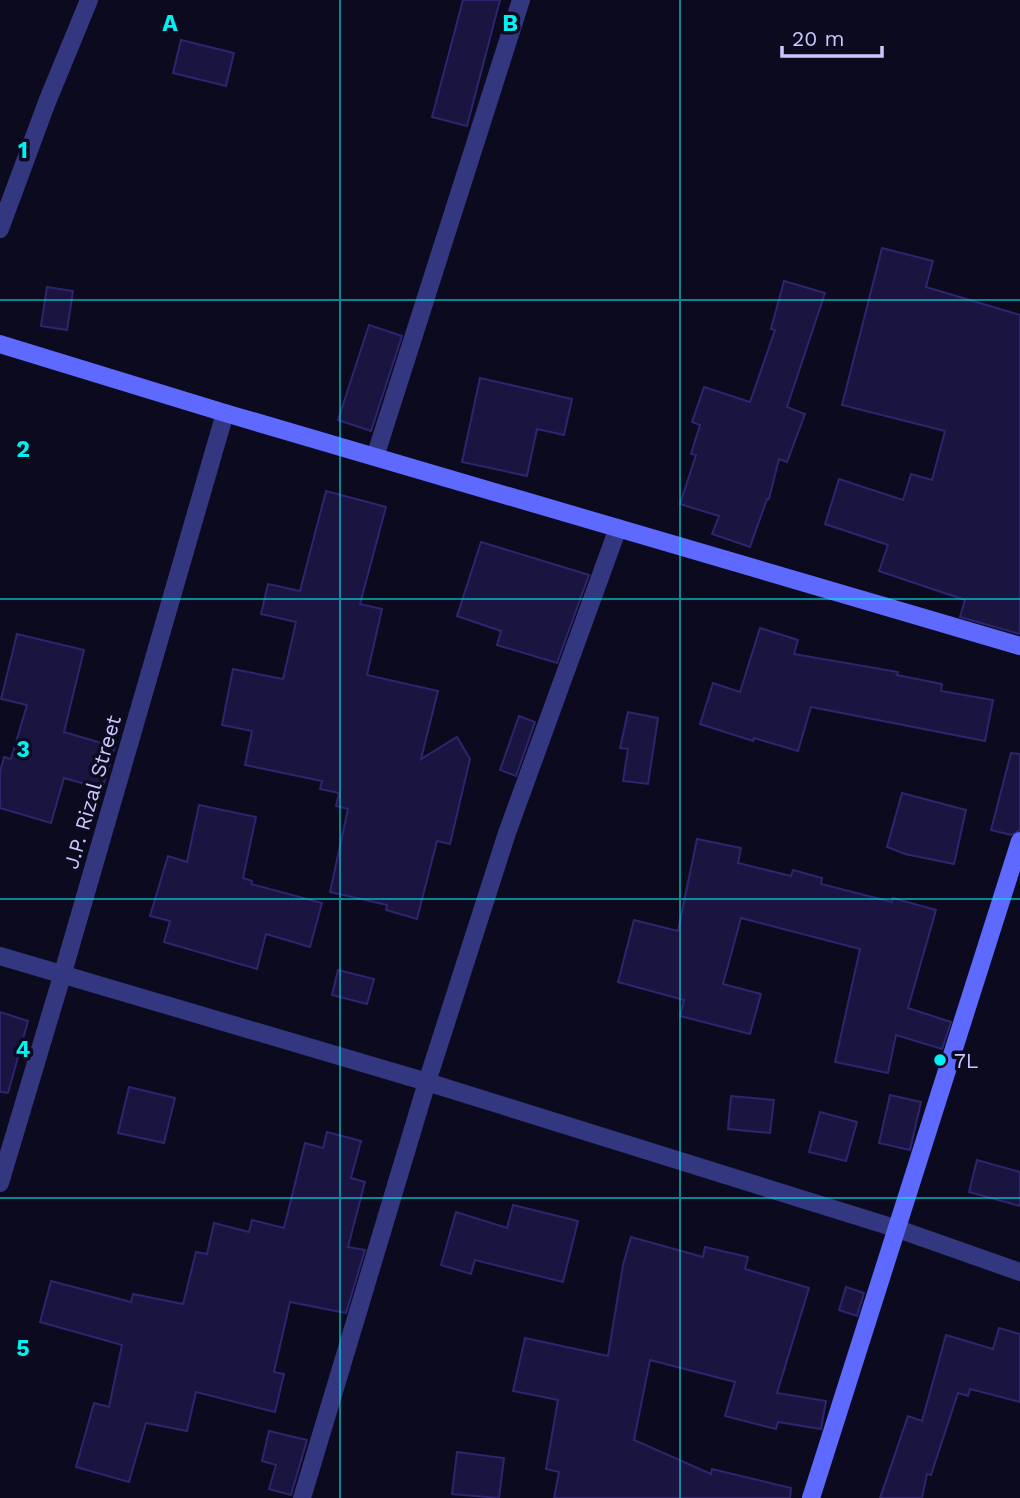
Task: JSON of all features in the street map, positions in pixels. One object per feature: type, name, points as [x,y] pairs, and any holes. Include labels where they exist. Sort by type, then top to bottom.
[{"type":"main road","points":[[0,344],[225,413],[1020,646]]},
{"type":"main road","points":[[811,1498],[1020,841]]},
{"type":"street","points":[[0,229],[47,102],[89,0]]},
{"type":"street","points":[[374,457],[521,0]]},
{"type":"street","name":"J.P. Rizal Street","points":[[0,1183],[225,413]]},
{"type":"street","points":[[302,1498],[427,1082],[507,833],[618,528]]},
{"type":"street","points":[[0,956],[427,1082],[898,1229],[1020,1272]]},
{"type":"building","points":[[463,0],[500,0],[467,126],[432,117]]},
{"type":"building","points":[[181,40],[234,53],[226,86],[173,73]]},
{"type":"building","points":[[882,248],[933,261],[926,287],[1020,315],[1020,634],[960,617],[965,600],[879,571],[888,545],[825,524],[839,479],[903,500],[911,474],[932,480],[945,431],[842,405]]},
{"type":"building","points":[[784,281],[825,293],[787,407],[805,414],[787,462],[779,459],[769,499],[750,547],[712,534],[719,516],[680,504],[696,455],[691,454],[700,425],[692,422],[704,387],[750,402],[775,330],[771,329]]},
{"type":"building","points":[[47,287],[73,291],[67,330],[41,326]]},
{"type":"building","points":[[369,325],[402,336],[371,431],[338,420]]},
{"type":"building","points":[[480,378],[572,399],[564,435],[537,429],[527,476],[462,462]]},
{"type":"building","points":[[326,491],[386,507],[360,604],[382,609],[367,675],[438,691],[421,759],[457,737],[470,759],[450,844],[437,841],[417,919],[386,910],[387,905],[330,892],[348,809],[336,806],[339,793],[320,789],[322,781],[245,765],[252,731],[222,725],[233,669],[283,679],[296,622],[261,614],[268,584],[300,591]]},
{"type":"building","points":[[481,542],[589,575],[557,663],[497,645],[501,631],[457,616]]},
{"type":"building","points":[[760,628],[798,640],[794,654],[898,672],[897,675],[942,684],[941,691],[993,700],[985,741],[811,707],[798,751],[754,738],[753,741],[700,724],[713,683],[740,692]]},
{"type":"building","points":[[17,634],[84,650],[64,732],[115,747],[102,789],[64,778],[51,823],[0,808],[0,772],[4,757],[11,759],[27,705],[1,699]]},
{"type":"building","points":[[628,712],[658,718],[648,784],[623,781],[628,749],[620,748]]},
{"type":"building","points":[[519,716],[535,722],[516,776],[500,770]]},
{"type":"building","points":[[1011,753],[1020,754],[1020,830],[1011,835],[991,830]]},
{"type":"building","points":[[902,793],[966,810],[954,864],[905,854],[887,847]]},
{"type":"building","points":[[199,805],[256,817],[243,878],[252,881],[251,884],[322,903],[310,947],[266,934],[257,969],[164,942],[170,921],[150,916],[168,856],[187,862]]},
{"type":"building","points":[[697,839],[741,848],[738,863],[791,876],[793,870],[822,878],[821,884],[892,902],[893,898],[936,910],[908,1008],[951,1022],[942,1049],[896,1035],[888,1073],[835,1062],[860,949],[741,918],[723,984],[761,994],[750,1034],[680,1016],[684,1000],[618,982],[634,920],[678,931]]},
{"type":"building","points":[[338,970],[374,979],[367,1004],[332,995]]},
{"type":"building","points":[[0,1012],[28,1021],[8,1093],[0,1092]]},
{"type":"building","points":[[129,1087],[175,1098],[164,1143],[118,1133]]},
{"type":"building","points":[[890,1095],[921,1102],[910,1150],[879,1143]]},
{"type":"building","points":[[731,1096],[774,1100],[770,1133],[728,1129]]},
{"type":"building","points":[[820,1112],[857,1122],[846,1161],[809,1152]]},
{"type":"building","points":[[327,1132],[361,1141],[351,1178],[365,1182],[348,1247],[365,1250],[346,1313],[290,1302],[274,1372],[284,1374],[275,1412],[196,1392],[187,1431],[146,1423],[129,1482],[76,1467],[94,1403],[109,1407],[122,1345],[40,1322],[51,1281],[131,1302],[133,1294],[183,1304],[196,1252],[207,1254],[214,1223],[249,1232],[252,1220],[284,1228],[305,1143],[323,1148]]},
{"type":"building","points":[[977,1160],[1020,1172],[1020,1206],[969,1192]]},
{"type":"building","points":[[513,1205],[578,1221],[563,1282],[475,1260],[471,1274],[441,1265],[456,1212],[507,1228]]},
{"type":"building","points":[[631,1237],[703,1257],[705,1247],[748,1257],[745,1269],[809,1288],[777,1393],[826,1401],[821,1429],[778,1422],[776,1429],[725,1416],[735,1382],[650,1360],[634,1440],[711,1474],[712,1469],[791,1488],[790,1498],[554,1498],[559,1472],[546,1469],[558,1400],[513,1391],[525,1338],[608,1356],[623,1265]]},
{"type":"building","points":[[846,1287],[864,1293],[857,1316],[839,1310]]},
{"type":"building","points":[[999,1328],[1020,1334],[1020,1402],[970,1389],[968,1396],[958,1393],[931,1475],[927,1474],[922,1498],[880,1498],[908,1416],[922,1421],[946,1335],[993,1349]]},
{"type":"building","points":[[269,1431],[307,1440],[291,1495],[269,1489],[276,1465],[262,1461]]},
{"type":"building","points":[[457,1452],[504,1458],[499,1498],[452,1494]]},
{"type":"place","name":"7L","points":[[940,1060]]}]
